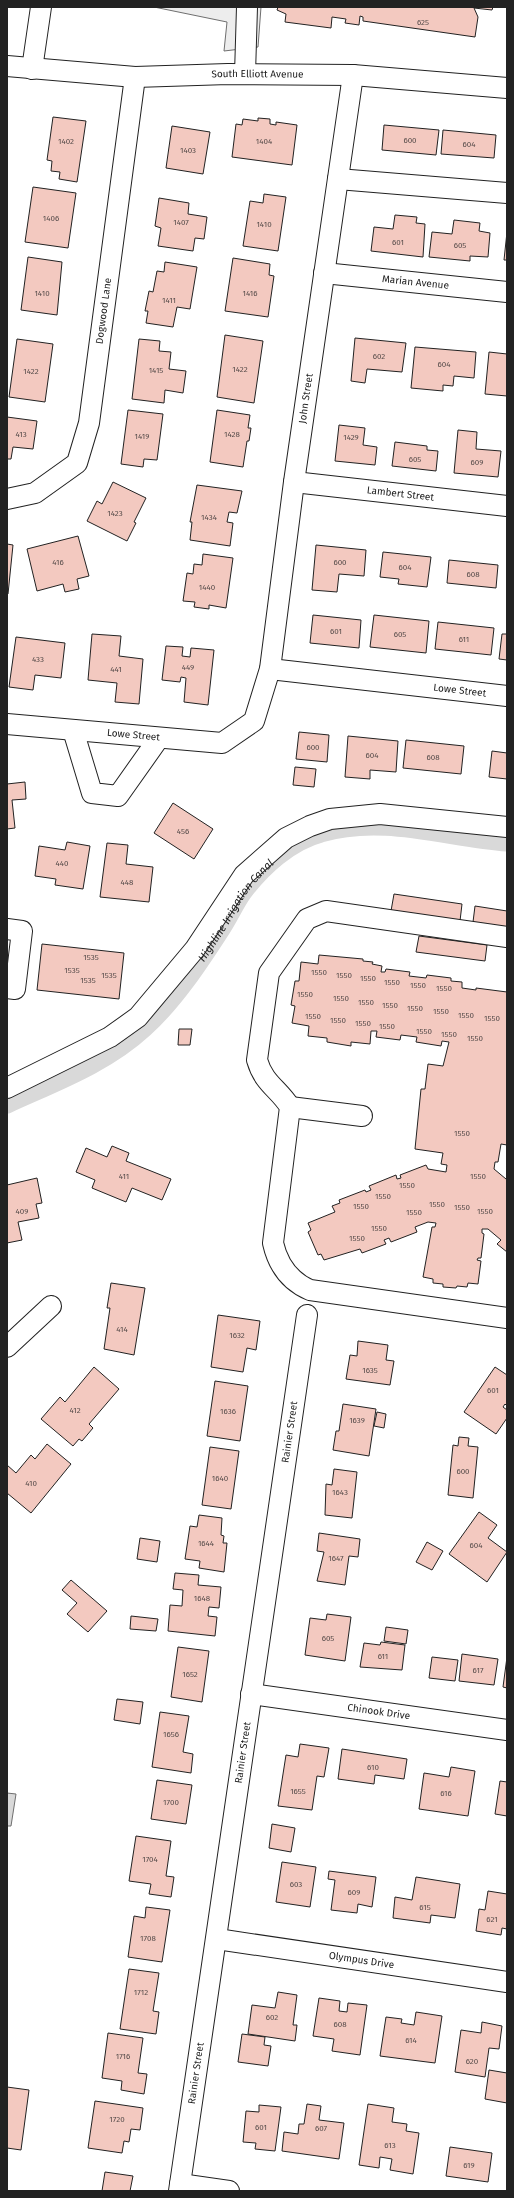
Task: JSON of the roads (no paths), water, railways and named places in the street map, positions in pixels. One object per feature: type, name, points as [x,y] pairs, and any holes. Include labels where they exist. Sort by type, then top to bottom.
[{"type":"street","points":[[32,69],[41,7]]},
{"type":"street","points":[[245,74],[247,7]]},
{"type":"street","name":"South Elliott Avenue","points":[[7,66],[135,78],[245,74],[353,75],[507,88]]},
{"type":"street","name":"John Street","points":[[254,721],[270,669],[294,482],[353,75]]},
{"type":"street","name":"Dogwood Lane","points":[[7,499],[35,493],[77,463],[87,430],[135,78]]},
{"type":"street","points":[[338,179],[507,193]]},
{"type":"street","name":"Marian Avenue","points":[[324,273],[507,292]]},
{"type":"street","name":"Lambert Street","points":[[294,482],[507,506]]},
{"type":"street","name":"Lowe Street","points":[[270,669],[507,696]]},
{"type":"street","name":"Lowe Street","points":[[7,724],[158,738],[222,742],[254,721]]},
{"type":"street","points":[[73,730],[92,793],[118,796],[158,738]]},
{"type":"street","points":[[7,1088],[110,1037],[138,1017],[195,949],[244,875],[286,838],[310,826],[330,819],[380,814],[507,827]]},
{"type":"street","points":[[507,937],[326,911],[307,919],[269,973],[257,1060],[260,1072],[267,1083],[284,1097],[290,1107],[273,1243],[276,1260],[288,1276],[299,1286],[310,1290],[507,1318]]},
{"type":"street","points":[[7,929],[22,931],[15,989],[7,988]]},
{"type":"street","points":[[290,1107],[362,1116]]},
{"type":"street","points":[[7,1347],[51,1306]]},
{"type":"street","name":"Rainier Street","points":[[180,2188],[307,1315]]},
{"type":"street","name":"Chinook Drive","points":[[251,1694],[507,1730]]},
{"type":"street","name":"Olympus Drive","points":[[216,1939],[507,1982]]},
{"type":"street","points":[[180,2188],[229,2191]]},
{"type":"waterway","name":"Highline Irrigation Canal","points":[[7,1104],[61,1080],[96,1062],[129,1041],[144,1028],[166,1006],[186,981],[221,929],[240,896],[259,873],[278,856],[298,842],[321,833],[344,828],[367,826],[414,829],[507,842]]}]
